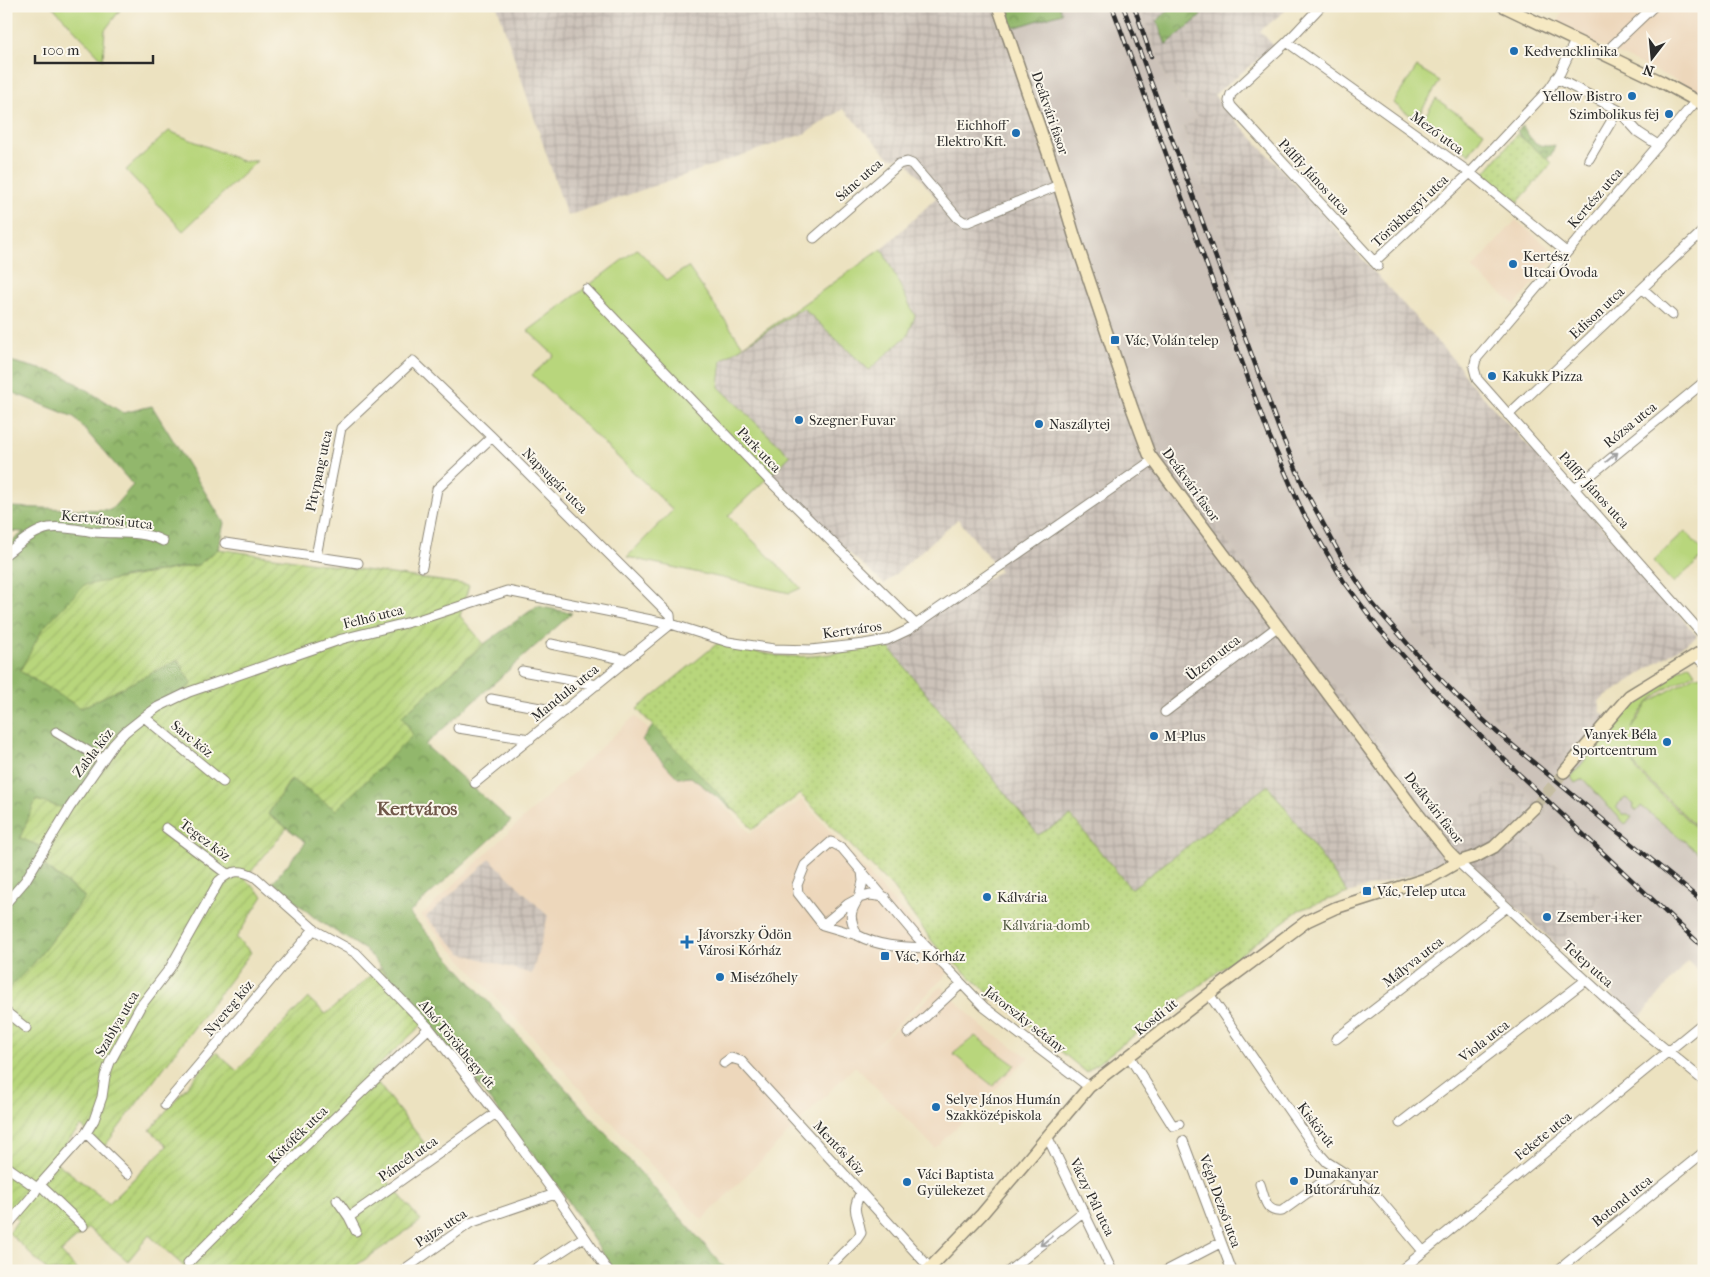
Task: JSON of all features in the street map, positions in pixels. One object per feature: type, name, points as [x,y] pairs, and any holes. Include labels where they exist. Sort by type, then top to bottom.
[{"type":"street","name":"Deákvári fasor","points":[[998,6],[1146,447],[1153,460],[1277,627],[1438,839],[1458,862]]},
{"type":"street","points":[[1287,42],[1321,6]]},
{"type":"street","points":[[1503,6],[1669,86],[1700,103]]},
{"type":"street","points":[[1606,55],[1612,46],[1654,6]]},
{"type":"street","name":"Törökhegyi utca","points":[[1376,264],[1470,173],[1550,88],[1575,41]]},
{"type":"street","name":"Pálffy János utca","points":[[1287,42],[1231,94],[1229,101],[1231,106],[1376,264]]},
{"type":"street","name":"Mező utca","points":[[1287,42],[1470,173],[1566,252]]},
{"type":"street","points":[[1556,78],[1618,110],[1638,132],[1658,146]]},
{"type":"street","name":"Kertész utca","points":[[1476,359],[1658,146],[1700,103]]},
{"type":"street","points":[[1589,158],[1618,110]]},
{"type":"street","name":"Sánc utca","points":[[814,238],[899,164],[907,162],[912,164],[958,218],[964,222],[1059,185]]},
{"type":"street","name":"Edison utca","points":[[1508,415],[1704,230]]},
{"type":"street","name":"Park utca","points":[[586,289],[767,478],[916,625]]},
{"type":"street","points":[[1643,289],[1672,315]]},
{"type":"street","name":"Pálffy János utca","points":[[1476,359],[1474,368],[1477,379],[1704,636]]},
{"type":"street","name":"Napsugár utca","points":[[413,361],[670,614],[671,624]]},
{"type":"street","name":"Pitypang utca","points":[[316,556],[341,428],[413,361]]},
{"type":"street","name":"Rózsa utca","points":[[1575,488],[1704,382]]},
{"type":"street","points":[[422,566],[437,489],[492,437]]},
{"type":"street","name":"Kertváros","points":[[507,591],[671,624],[742,645],[774,649],[811,650],[887,640],[916,625],[1153,460]]},
{"type":"street","name":"Kertvárosi utca","points":[[6,554],[38,532],[48,528],[142,534],[153,536],[163,541]]},
{"type":"street","points":[[225,543],[358,563]]},
{"type":"street","name":"Felhő utca","points":[[247,671],[342,639],[418,620],[507,591]]},
{"type":"street","name":"Mandula utca","points":[[475,783],[671,624]]},
{"type":"street","name":"Üzem utca","points":[[1165,712],[1277,627]]},
{"type":"street","points":[[552,644],[627,660]]},
{"type":"street","points":[[1564,772],[1629,696],[1701,656]]},
{"type":"street","name":"Zabla köz","points":[[6,903],[25,881],[70,807],[113,745],[125,732],[158,707],[189,692],[247,671]]},
{"type":"street","points":[[522,671],[597,685]]},
{"type":"street","points":[[492,699],[563,712]]},
{"type":"street","name":"Sarc köz","points":[[144,717],[223,782]]},
{"type":"street","points":[[458,728],[530,739]]},
{"type":"street","points":[[56,732],[103,760]]},
{"type":"street","name":"Kosdi út","points":[[928,1269],[982,1214],[1089,1087],[1208,994],[1307,921],[1335,908],[1432,877],[1458,862],[1477,856],[1494,847],[1535,807]]},
{"type":"street","name":"Tegez köz","points":[[166,828],[227,874]]},
{"type":"street","points":[[857,935],[850,916],[853,906],[859,898],[864,881],[862,871],[842,848],[832,842],[805,864],[797,885],[798,893],[824,925],[857,935],[872,943],[927,948]]},
{"type":"street","name":"Telep utca","points":[[1458,862],[1586,980],[1668,1053],[1704,1082]]},
{"type":"street","name":"Alsó Törökhegy út","points":[[227,874],[237,871],[246,872],[255,877],[314,929],[356,953],[429,1028],[496,1113],[608,1271]]},
{"type":"street","name":"Jávorszky sétány","points":[[862,871],[927,948],[995,1017],[1089,1087]]},
{"type":"street","name":"Szablya utca","points":[[8,1220],[34,1194],[38,1186],[86,1134],[94,1120],[102,1097],[105,1076],[110,1062],[140,1007],[170,968],[219,881],[227,874]]},
{"type":"street","points":[[824,925],[848,904],[859,898],[870,895],[885,898]]},
{"type":"street","name":"Mályva utca","points":[[1336,1039],[1507,907]]},
{"type":"street","name":"Nyereg köz","points":[[165,1105],[314,929]]},
{"type":"street","name":"Viola utca","points":[[1400,1123],[1586,980]]},
{"type":"street","points":[[908,1033],[961,984]]},
{"type":"street","name":"Kiskörút","points":[[1208,994],[1304,1134],[1327,1162],[1358,1180],[1374,1194],[1423,1251]]},
{"type":"street","points":[[6,1012],[26,1028]]},
{"type":"street","name":"Fekete utca","points":[[1402,1270],[1704,1022]]},
{"type":"street","name":"Kötőfék utca","points":[[188,1263],[300,1151],[429,1028]]},
{"type":"street","points":[[1129,1056],[1172,1126],[1179,1124]]},
{"type":"street","name":"Mentős köz","points":[[724,1063],[731,1058],[741,1061],[861,1192],[928,1269]]},
{"type":"street","name":"Páncél utca","points":[[349,1218],[496,1113]]},
{"type":"street","points":[[86,1134],[128,1174]]},
{"type":"street","name":"Váczy Pál utca","points":[[1047,1136],[1112,1271]]},
{"type":"street","name":"Végh Dezső utca","points":[[1183,1141],[1232,1271]]},
{"type":"street","name":"Botond utca","points":[[1557,1271],[1704,1152]]},
{"type":"street","points":[[6,1166],[38,1186],[83,1226]]},
{"type":"street","points":[[1260,1184],[1268,1208],[1275,1212],[1282,1211],[1328,1178],[1333,1166]]},
{"type":"street","points":[[825,1271],[858,1239],[861,1233],[854,1212],[855,1204],[861,1192]]},
{"type":"street","name":"Pajzs utca","points":[[402,1271],[470,1223],[555,1194]]},
{"type":"street","points":[[337,1200],[356,1231]]},
{"type":"street","points":[[1009,1271],[1084,1211]]},
{"type":"street","points":[[532,1271],[584,1236]]},
{"type":"street","points":[[1166,1271],[1220,1243]]},
{"type":"shaded area","points":[[497,6],[1002,6],[1059,185],[1162,453],[1333,683],[1443,825],[1509,780],[1548,810],[1523,839],[1603,897],[1557,945],[1478,873],[1478,870],[1454,856],[1439,867],[1348,893],[1268,785],[1131,889],[1072,816],[1038,836],[884,641],[1000,571],[958,519],[884,584],[766,479],[790,456],[719,387],[722,360],[803,308],[869,370],[915,316],[882,249],[936,198],[905,159],[890,158],[843,109],[806,133],[567,216]]},
{"type":"shaded area","points":[[1059,6],[1140,6],[1165,76],[1197,117],[1183,128],[1293,432],[1320,492],[1362,561],[1426,640],[1499,723],[1506,720],[1531,748],[1554,765],[1601,713],[1632,729],[1630,756],[1637,771],[1704,836],[1704,978],[1688,961],[1638,1019],[1557,945],[1603,897],[1523,839],[1548,810],[1509,780],[1444,825],[1333,683],[1162,453],[1059,185],[1003,31],[1061,12]]},
{"type":"shaded area","points":[[1140,6],[1281,6],[1285,11],[1260,31],[1274,46],[1214,95],[1460,367],[1466,378],[1639,567],[1697,636],[1599,701],[1601,713],[1554,766],[1531,748],[1506,720],[1499,723],[1426,640],[1362,561],[1320,492],[1293,432],[1183,128],[1197,117],[1165,76]]},
{"type":"shaded area","points":[[1564,6],[1704,6],[1704,96],[1697,90],[1557,26]]},
{"type":"shaded area","name":"Kertész Utcai Óvoda","points":[[1516,220],[1553,251],[1554,259],[1515,305],[1472,269]]},
{"type":"shaded area","name":"Jávorszky Ödön Városi Kórház","points":[[635,716],[750,833],[802,800],[953,968],[865,1057],[941,986],[982,1027],[1029,1057],[935,1148],[855,1066],[702,1220],[421,916],[516,825]]},
{"type":"shaded area","points":[[490,859],[548,916],[532,974],[461,953],[426,917]]},
{"type":"green space","points":[[52,6],[123,6],[105,30],[103,60]]},
{"type":"green space","points":[[1002,6],[1059,6],[1062,13],[1010,29]]},
{"type":"green space","points":[[1173,6],[1194,6],[1201,16],[1166,45],[1157,21]]},
{"type":"green space","points":[[1417,67],[1440,81],[1416,119],[1393,103]]},
{"type":"green space","points":[[1436,99],[1484,132],[1469,154],[1421,122]]},
{"type":"green space","points":[[1523,126],[1536,143],[1544,146],[1555,145],[1551,155],[1537,168],[1533,151],[1517,131]]},
{"type":"green space","points":[[169,131],[242,161],[257,161],[183,231],[126,170]]},
{"type":"green space","points":[[1517,134],[1552,163],[1518,202],[1484,174]]},
{"type":"green space","points":[[637,249],[667,280],[688,267],[743,346],[882,249],[915,316],[908,335],[869,370],[803,308],[722,360],[719,387],[790,456],[728,516],[801,588],[790,593],[627,557],[673,510],[532,375],[554,355],[528,331]]},
{"type":"green space","points":[[6,360],[63,375],[123,413],[152,406],[224,523],[218,549],[198,565],[123,577],[20,671],[81,708],[178,660],[192,685],[116,734],[67,810],[37,800],[44,848],[36,860],[85,897],[33,964],[6,991],[6,546],[24,532],[6,531],[6,507],[111,510],[133,485],[74,417],[6,390]]},
{"type":"green space","points":[[1685,531],[1704,552],[1704,556],[1673,583],[1653,561]]},
{"type":"green space","points":[[218,549],[469,585],[460,616],[484,644],[402,716],[413,735],[336,810],[291,779],[268,814],[287,828],[245,879],[263,896],[236,938],[251,952],[104,1147],[81,1126],[52,1159],[109,1203],[167,1146],[150,1130],[216,1052],[237,1071],[308,998],[326,1014],[380,968],[426,1021],[370,1073],[425,1144],[388,1181],[421,1221],[348,1271],[189,1271],[149,1235],[128,1261],[88,1228],[61,1252],[78,1271],[48,1271],[9,1233],[18,1220],[6,1207],[6,991],[33,964],[85,897],[36,859],[44,848],[20,838],[36,800],[67,809],[116,734],[192,685],[178,660],[81,708],[20,671],[43,628],[84,585],[198,565]]},
{"type":"green space","points":[[537,606],[572,613],[425,745],[511,821],[409,913],[728,1271],[614,1271],[563,1193],[439,1035],[367,951],[316,919],[273,882],[306,842],[268,814],[292,778],[402,716],[484,644]]},
{"type":"green space","name":"Kálvária-domb","points":[[884,641],[1038,835],[1071,816],[1131,889],[1268,785],[1348,893],[1299,910],[1086,1072],[970,977],[935,945],[893,888],[800,794],[753,829],[637,709],[718,643],[774,655],[816,656],[857,649]]},
{"type":"green space","points":[[1689,664],[1695,673],[1666,689],[1649,703],[1694,676],[1704,675],[1704,834],[1638,770],[1630,756],[1637,771],[1704,836],[1704,857],[1641,806],[1637,811],[1634,809],[1633,804],[1626,798],[1618,803],[1616,807],[1622,814],[1628,814],[1632,817],[1626,825],[1583,779],[1575,783],[1571,777],[1637,694]],"holes":[[[1647,704],[1632,729],[1637,718]]]},
{"type":"green space","points":[[659,718],[752,824],[691,777],[678,778],[642,740]]},
{"type":"green space","points":[[975,1036],[1015,1065],[993,1086],[953,1054]]},
{"type":"tunnel","points":[[1535,807],[1564,772]]},
{"type":"railway","points":[[1112,6],[1268,433],[1303,513],[1343,580],[1379,629],[1434,690],[1520,775],[1704,948]]},
{"type":"railway","points":[[1123,6],[1279,429],[1306,492],[1343,560],[1372,603],[1420,658],[1459,698],[1499,734],[1704,903]]},
{"type":"railway","points":[[1134,6],[1151,56]]},
{"type":"place","name":"Kedvencklinika","points":[[1514,51]]},
{"type":"place","name":"Yellow Bistro","points":[[1632,96]]},
{"type":"place","name":"Szimbolikus fej","points":[[1669,114]]},
{"type":"place","name":"Eichhoff Elektro Kft.","points":[[1016,133]]},
{"type":"place","name":"Kertész Utcai Óvoda","points":[[1513,264]]},
{"type":"place","name":"Vác, Volán telep","points":[[1115,340]]},
{"type":"place","name":"Kakukk Pizza","points":[[1492,376]]},
{"type":"place","name":"Szegner Fuvar","points":[[799,420]]},
{"type":"place","name":"Naszálytej","points":[[1039,424]]},
{"type":"place","name":"M-Plus","points":[[1154,736]]},
{"type":"place","name":"Vanyek Béla Sportcentrum","points":[[1667,742]]},
{"type":"place","name":"Vác, Telep utca","points":[[1367,891]]},
{"type":"place","name":"Kálvária","points":[[987,897]]},
{"type":"place","name":"Zsember-i-ker","points":[[1547,917]]},
{"type":"place","name":"Jávorszky Ödön Városi Kórház","points":[[687,942]]},
{"type":"place","name":"Vác, Kórház","points":[[885,956]]},
{"type":"place","name":"Misézőhely","points":[[720,977]]},
{"type":"place","name":"Selye János Humán Szakközépiskola","points":[[936,1107]]},
{"type":"place","name":"Dunakanyar Bútoráruház","points":[[1294,1181]]},
{"type":"place","name":"Váci Baptista Gyülekezet","points":[[907,1182]]},
{"type":"district","name":"Kertváros","points":[[417,809]]}]
